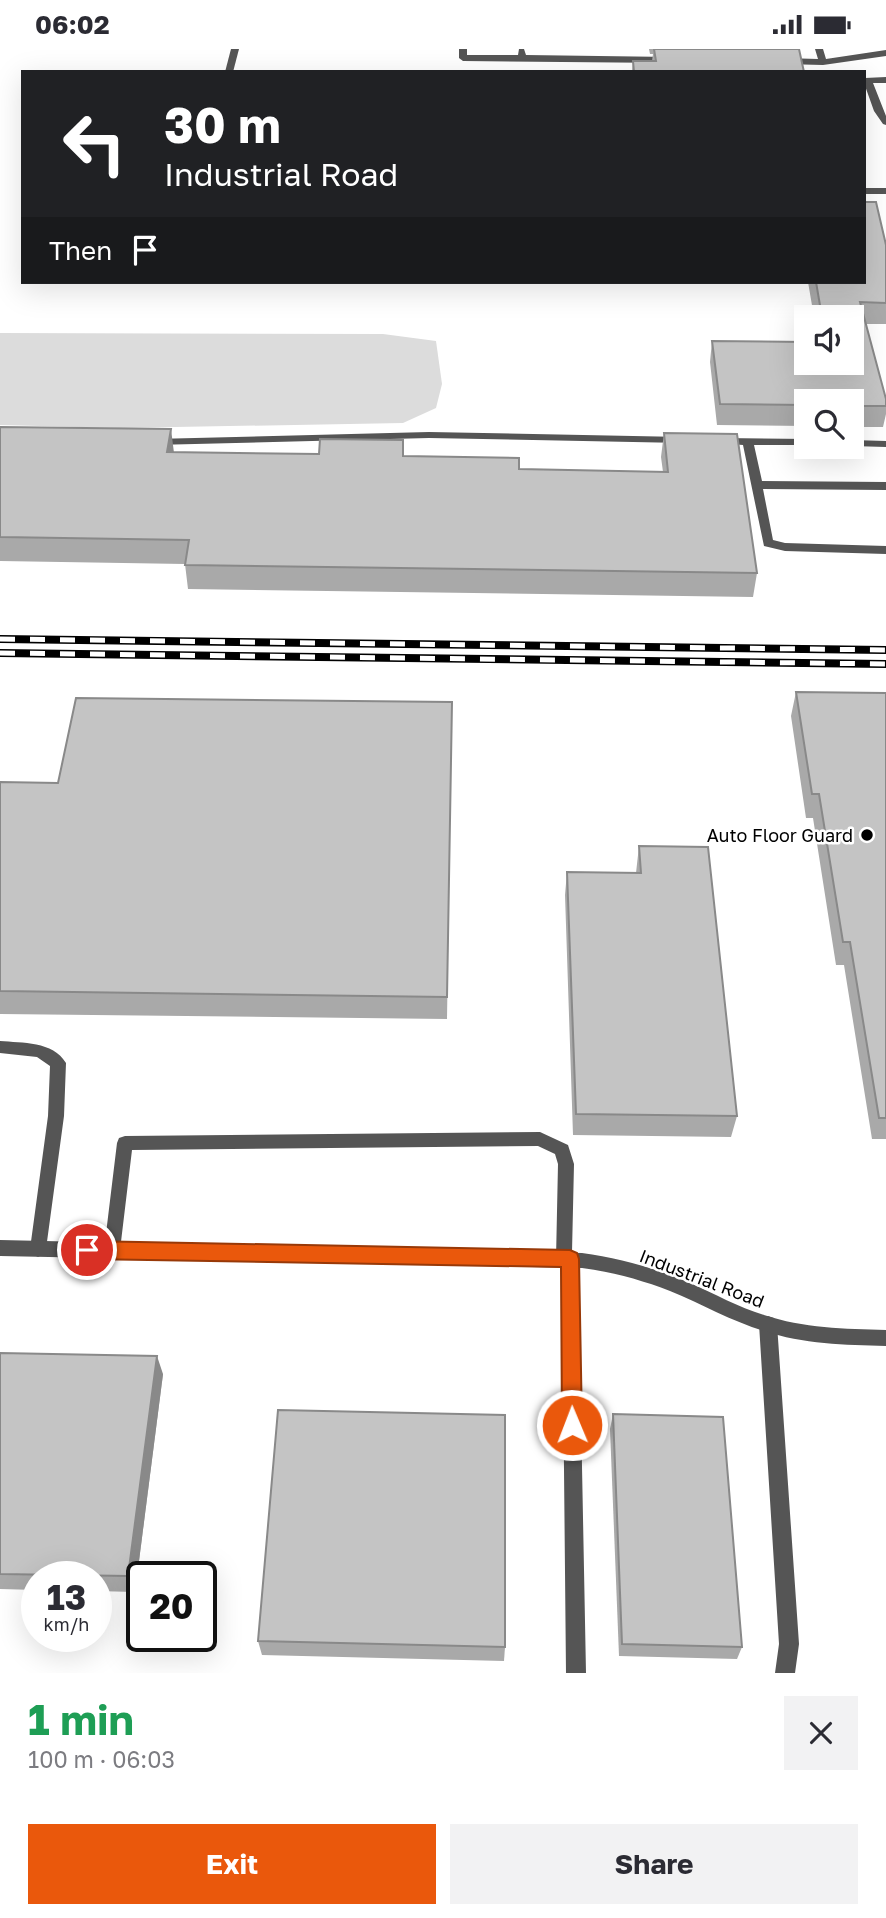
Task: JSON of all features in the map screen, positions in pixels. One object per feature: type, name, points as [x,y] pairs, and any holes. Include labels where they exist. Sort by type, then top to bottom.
[{"type":"street","points":[[230,70],[235,49]]},
{"type":"street","points":[[463,49],[463,58],[522,54],[686,60]]},
{"type":"street","points":[[819,49],[823,62]]},
{"type":"street","points":[[768,61],[823,62],[886,53]]},
{"type":"street","points":[[886,80],[866,80],[878,111],[886,123]]},
{"type":"street","points":[[866,113],[878,111]]},
{"type":"street","points":[[866,191],[886,191]]},
{"type":"street","points":[[136,442],[429,435],[692,440]]},
{"type":"street","points":[[706,440],[794,442]]},
{"type":"street","points":[[748,441],[768,543],[785,547],[886,550]]},
{"type":"street","points":[[864,443],[886,444]]},
{"type":"street","points":[[757,485],[886,485]]},
{"type":"street","points":[[0,1047],[40,1051],[58,1063],[57,1116],[38,1249]]},
{"type":"street","points":[[112,1250],[125,1143],[540,1139],[562,1150],[566,1164],[576,1673]]},
{"type":"street","name":"Industrial Road","points":[[0,1248],[567,1259],[630,1269],[666,1281],[749,1319],[768,1324],[831,1337],[886,1338]]},
{"type":"street","points":[[768,1324],[789,1644],[785,1673]]},
{"type":"shaded area","points":[[0,333],[383,334],[436,341],[442,384],[436,408],[403,423],[120,428],[0,425]]},
{"type":"building","points":[[654,49],[799,49],[804,70],[634,70],[633,61],[656,61]]},
{"type":"building","points":[[866,202],[876,202],[886,245],[886,303],[860,302],[861,305],[820,305],[816,284],[866,284]]},
{"type":"building","points":[[864,317],[886,406],[864,406],[864,389],[794,389],[794,405],[720,404],[712,341],[794,342],[794,375],[864,375]]},
{"type":"building","points":[[0,427],[171,429],[167,452],[319,454],[320,439],[403,440],[403,456],[519,458],[519,469],[668,472],[664,433],[737,434],[757,573],[185,565],[189,540],[0,537]]},
{"type":"building","name":"Auto Floor Guard","points":[[796,692],[886,693],[886,1118],[879,1118],[850,942],[843,942],[819,794],[812,794]]},
{"type":"building","points":[[76,698],[452,702],[447,997],[0,991],[0,782],[58,783]]},
{"type":"building","points":[[639,846],[708,847],[737,1116],[576,1114],[567,872],[641,873]]},
{"type":"building","points":[[0,1353],[157,1356],[126,1576],[112,1576],[112,1561],[21,1561],[21,1574],[0,1574]]},
{"type":"building","points":[[278,1410],[505,1415],[505,1647],[258,1641]]},
{"type":"building","points":[[613,1414],[723,1417],[742,1647],[622,1644]]},
{"type":"railway","points":[[0,639],[886,650]]},
{"type":"railway","points":[[0,653],[886,664]]},
{"type":"place","name":"Auto Floor Guard","points":[[867,835]]},
{"type":"route","points":[[87,1250],[570,1259],[572,1425]]}]
